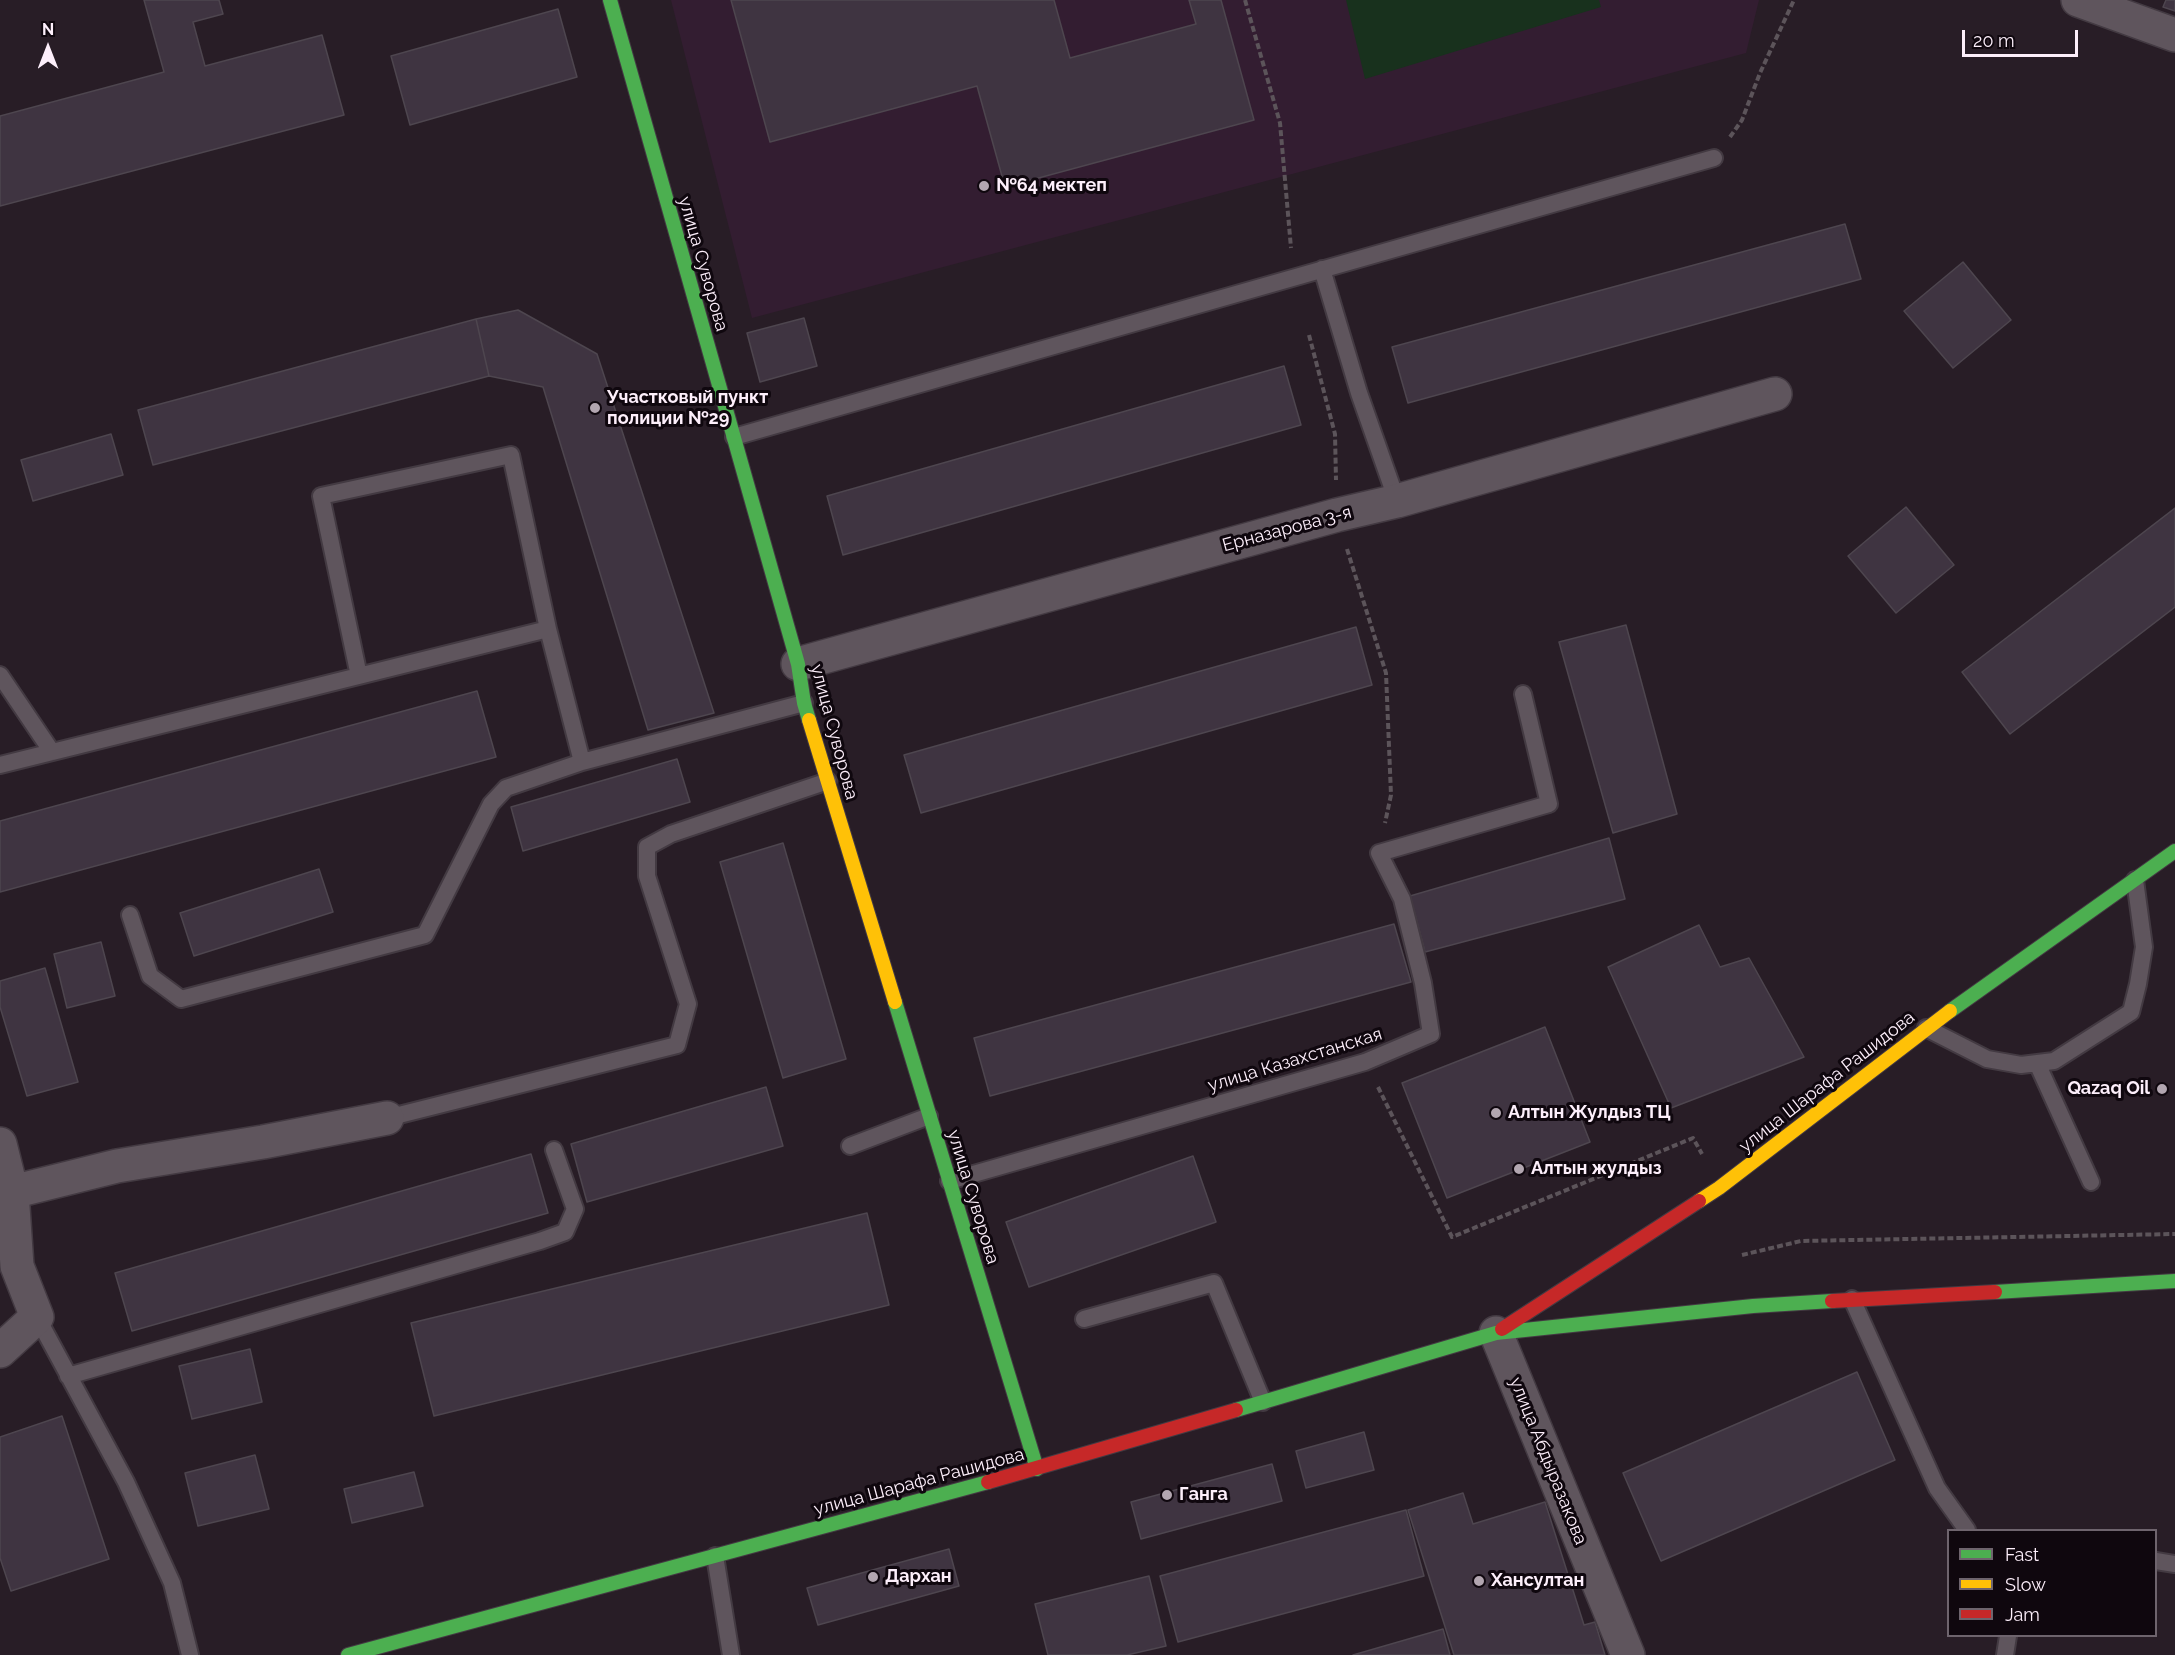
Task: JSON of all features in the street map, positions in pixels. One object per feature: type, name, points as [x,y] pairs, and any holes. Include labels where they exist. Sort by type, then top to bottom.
[{"type":"main road","name":"улица Суворова","points":[[610,0],[798,664],[804,703],[1037,1469]]},
{"type":"main road","name":"улица Шарафа Рашидова","points":[[1496,1333],[1719,1188],[1926,1028],[2175,851]]},
{"type":"main road","name":"улица Шарафа Рашидова","points":[[348,1655],[393,1649],[715,1556],[1037,1469],[1496,1333],[1753,1306],[2175,1281]]},
{"type":"street","points":[[2078,0],[2175,35]]},
{"type":"street","name":"Ерназарова 3-я","points":[[798,664],[1337,515],[1397,501],[1775,394]]},
{"type":"street","points":[[12,1192],[117,1166],[263,1142],[387,1118]]},
{"type":"street","points":[[0,1144],[12,1192],[17,1266],[37,1317],[0,1350]]},
{"type":"street","name":"улица Абдыразакова","points":[[1496,1333],[1628,1655]]},
{"type":"lane","points":[[734,437],[1714,158]]},
{"type":"lane","points":[[1322,269],[1359,393],[1397,501]]},
{"type":"lane","points":[[359,676],[321,495],[511,455],[548,629],[582,762]]},
{"type":"lane","points":[[0,765],[548,629]]},
{"type":"lane","points":[[0,675],[52,752]]},
{"type":"lane","points":[[1379,853],[1549,804],[1523,694]]},
{"type":"lane","points":[[130,915],[150,976],[181,999],[425,935],[491,804],[506,788],[582,762],[804,703]]},
{"type":"lane","points":[[387,1118],[677,1044],[687,1004],[647,876],[647,847],[671,834],[828,781]]},
{"type":"lane","name":"улица Казахстанская","points":[[949,1181],[1365,1062],[1431,1034],[1423,982],[1402,899],[1379,853]]},
{"type":"lane","points":[[1926,1028],[1988,1059],[2021,1065],[2054,1061],[2131,1012],[2144,947],[2135,880]]},
{"type":"lane","points":[[2037,1063],[2091,1182]]},
{"type":"lane","points":[[850,1146],[929,1116]]},
{"type":"lane","points":[[68,1376],[565,1232],[575,1209],[554,1150]]},
{"type":"lane","points":[[1084,1319],[1214,1283],[1263,1402]]},
{"type":"lane","points":[[1852,1299],[1937,1488],[1966,1529]]},
{"type":"lane","points":[[37,1317],[126,1482],[172,1583],[190,1655]]},
{"type":"lane","points":[[715,1556],[731,1655]]},
{"type":"lane","points":[[2157,1561],[2175,1564]]},
{"type":"lane","points":[[2005,1655],[2008,1637]]},
{"type":"path","points":[[1245,0],[1280,123],[1293,277]]},
{"type":"path","points":[[1714,158],[1742,120],[1760,73],[1794,0]]},
{"type":"path","points":[[1309,333],[1335,434],[1337,515],[1386,673],[1391,795],[1379,853]]},
{"type":"path","points":[[1365,1062],[1452,1237],[1693,1138],[1719,1188]]},
{"type":"path","points":[[1742,1255],[1800,1241],[2175,1234]]},
{"type":"shaded area","name":"№64 мектеп","points":[[671,0],[1759,0],[1746,53],[752,318]]},
{"type":"green space","points":[[1346,0],[1599,0],[1601,7],[1365,79]]},
{"type":"building","points":[[144,0],[219,0],[223,14],[193,22],[205,66],[322,35],[344,115],[0,206],[0,116],[164,72]]},
{"type":"building","points":[[731,0],[1054,0],[1070,58],[1196,24],[1189,0],[1221,0],[1254,120],[1005,187],[977,86],[770,142]]},
{"type":"building","points":[[2166,0],[2175,0],[2175,11],[2163,7]]},
{"type":"building","points":[[558,9],[577,77],[410,125],[391,56]]},
{"type":"building","points":[[1845,224],[1861,279],[1408,403],[1392,347]]},
{"type":"building","points":[[1963,262],[2011,320],[1953,368],[1904,311]]},
{"type":"building","points":[[518,310],[597,354],[714,713],[648,730],[543,387],[489,376],[476,319]]},
{"type":"building","points":[[804,318],[817,366],[760,382],[747,333]]},
{"type":"building","points":[[476,319],[489,376],[153,465],[138,410]]},
{"type":"building","points":[[1284,366],[1301,425],[843,555],[827,496]]},
{"type":"building","points":[[111,434],[123,475],[33,501],[21,460]]},
{"type":"building","points":[[1906,507],[1954,565],[1896,613],[1848,556]]},
{"type":"building","points":[[2175,508],[2175,607],[2010,734],[1962,672]]},
{"type":"building","points":[[1626,625],[1677,814],[1613,833],[1559,642]]},
{"type":"building","points":[[1356,627],[1372,685],[921,813],[904,755]]},
{"type":"building","points":[[477,691],[496,757],[0,892],[0,821]]},
{"type":"building","points":[[677,759],[690,802],[523,851],[511,807]]},
{"type":"building","points":[[1609,838],[1625,899],[1425,952],[1410,896]]},
{"type":"building","points":[[783,843],[846,1059],[783,1078],[720,862]]},
{"type":"building","points":[[319,869],[333,912],[194,956],[180,913]]},
{"type":"building","points":[[1394,924],[1411,982],[990,1096],[974,1038]]},
{"type":"building","points":[[1699,925],[1720,967],[1749,958],[1804,1057],[1671,1108],[1608,967]]},
{"type":"building","points":[[101,942],[115,996],[67,1008],[54,954]]},
{"type":"building","points":[[45,968],[78,1082],[27,1096],[0,1007],[0,981]]},
{"type":"building","name":"Алтын Жулдыз ТЦ","points":[[1545,1027],[1590,1142],[1447,1198],[1402,1083]]},
{"type":"building","points":[[766,1087],[783,1146],[587,1202],[571,1144]]},
{"type":"building","points":[[531,1154],[548,1213],[132,1331],[115,1273]]},
{"type":"building","points":[[1193,1156],[1216,1222],[1029,1287],[1006,1222]]},
{"type":"building","points":[[867,1213],[889,1305],[434,1416],[411,1323]]},
{"type":"building","points":[[250,1349],[262,1402],[192,1419],[179,1366]]},
{"type":"building","points":[[1857,1372],[1895,1460],[1661,1561],[1623,1473]]},
{"type":"building","points":[[62,1416],[109,1559],[11,1591],[0,1558],[0,1437]]},
{"type":"building","points":[[1364,1432],[1374,1470],[1306,1488],[1296,1451]]},
{"type":"building","points":[[255,1455],[269,1509],[198,1526],[185,1473]]},
{"type":"building","points":[[1272,1464],[1282,1501],[1141,1539],[1131,1502]]},
{"type":"building","points":[[414,1472],[423,1506],[352,1523],[344,1489]]},
{"type":"building","points":[[1463,1493],[1473,1524],[1545,1502],[1584,1625],[1595,1622],[1605,1655],[1454,1655],[1408,1510]]},
{"type":"building","points":[[1406,1510],[1424,1576],[1178,1642],[1160,1576]]},
{"type":"building","points":[[949,1549],[959,1586],[818,1625],[807,1588]]},
{"type":"building","points":[[1149,1576],[1166,1646],[1127,1655],[1048,1655],[1035,1604]]},
{"type":"building","points":[[1443,1629],[1450,1655],[1353,1655]]},
{"type":"traffic: fast","points":[[610,0],[798,664],[809,720]]},
{"type":"traffic: fast","points":[[1950,1011],[2175,851]]},
{"type":"traffic: fast","points":[[895,1002],[1037,1469]]},
{"type":"traffic: fast","points":[[1995,1292],[2175,1281]]},
{"type":"traffic: fast","points":[[1236,1410],[1496,1333],[1753,1306],[1832,1301]]},
{"type":"traffic: fast","points":[[348,1655],[988,1482]]},
{"type":"traffic: slow","points":[[809,720],[895,1002]]},
{"type":"traffic: slow","points":[[1699,1201],[1950,1011]]},
{"type":"traffic: jam","points":[[1502,1329],[1699,1201]]},
{"type":"traffic: jam","points":[[1832,1301],[1995,1292]]},
{"type":"traffic: jam","points":[[988,1482],[1236,1410]]},
{"type":"place","name":"№64 мектеп","points":[[984,186]]},
{"type":"place","name":"Участковый пункт полиции №29","points":[[595,408]]},
{"type":"place","name":"Qazaq Oil","points":[[2162,1089]]},
{"type":"place","name":"Алтын Жулдыз ТЦ","points":[[1496,1113]]},
{"type":"place","name":"Алтын жулдыз","points":[[1519,1169]]},
{"type":"place","name":"Ганга","points":[[1167,1495]]},
{"type":"place","name":"Дархан","points":[[873,1577]]},
{"type":"place","name":"Хансултан","points":[[1479,1581]]}]
